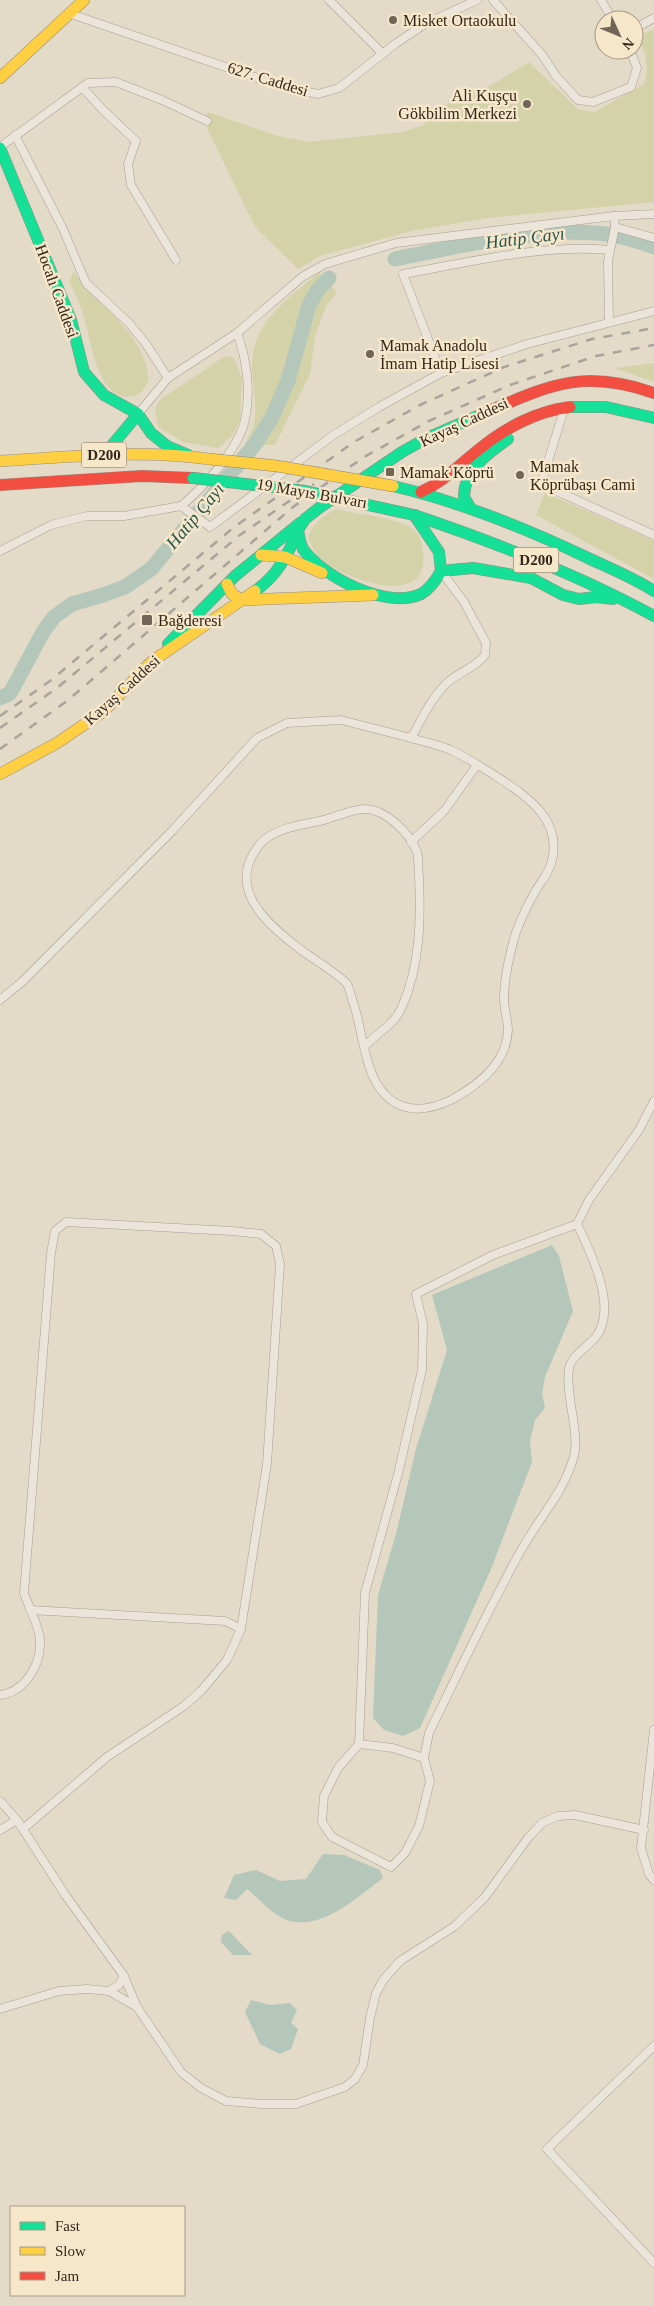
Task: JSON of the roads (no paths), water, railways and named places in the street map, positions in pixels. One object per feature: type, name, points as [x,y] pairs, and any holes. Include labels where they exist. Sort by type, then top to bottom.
[{"type":"main road","points":[[0,78],[84,0]]},
{"type":"main road","name":"Hocalı Caddesi","points":[[1,152],[71,320],[84,372],[104,395],[138,414]]},
{"type":"main road","name":"Kayaş Caddesi","points":[[0,774],[57,743],[104,710],[132,684],[151,662],[267,583],[287,557],[298,530],[305,519],[419,442],[498,406],[538,390],[567,382],[603,380],[628,384],[654,393]]},
{"type":"main road","points":[[421,492],[444,480],[499,434],[547,412],[587,404],[612,406],[654,418]]},
{"type":"main road","points":[[470,507],[464,496],[465,484],[482,459],[516,434],[532,425],[562,416],[586,412],[610,413],[654,426]]},
{"type":"main road","points":[[104,455],[138,414],[151,433],[167,446],[189,456]]},
{"type":"main road","name":"19 Mayıs Bulvarı","points":[[0,461],[104,455],[189,456],[277,466],[421,492]]},
{"type":"main road","name":"19 Mayıs Bulvarı","points":[[0,485],[124,476],[246,481],[354,499],[414,515]]},
{"type":"main road","name":"D200","points":[[421,492],[470,507],[526,528],[654,591]]},
{"type":"main road","points":[[261,555],[274,553],[287,557],[344,583],[380,595],[399,599],[418,595],[431,586],[441,571],[439,552],[414,515]]},
{"type":"main road","name":"D200","points":[[414,515],[493,542],[567,572],[654,616]]},
{"type":"main road","points":[[151,662],[228,584],[305,519]]},
{"type":"main road","points":[[298,530],[302,547],[314,561],[344,583]]},
{"type":"main road","points":[[441,571],[473,568],[531,578],[563,595],[579,599],[597,597],[629,602]]},
{"type":"main road","points":[[228,584],[232,594],[242,600],[380,595]]},
{"type":"street","points":[[329,0],[383,54]]},
{"type":"street","name":"627. Caddesi","points":[[71,14],[284,88],[318,94],[339,88],[425,24],[477,0]]},
{"type":"street","points":[[493,0],[543,56],[556,76],[578,100],[593,102],[630,87],[637,68],[634,60]]},
{"type":"street","points":[[1,152],[15,135],[88,83],[116,82],[162,100],[207,121]]},
{"type":"street","points":[[82,87],[136,141],[128,164],[130,185],[176,260]]},
{"type":"street","points":[[15,135],[63,229],[86,283],[129,323],[146,344],[168,378]]},
{"type":"street","points":[[138,414],[168,378],[237,333],[302,278],[325,264],[396,243],[614,216],[654,214]]},
{"type":"street","points":[[609,322],[608,261],[614,230],[614,216]]},
{"type":"street","points":[[614,230],[654,238]]},
{"type":"street","points":[[441,373],[403,274],[540,252],[611,247]]},
{"type":"street","points":[[181,506],[210,527],[332,436],[379,407],[441,373],[527,344],[654,311]]},
{"type":"street","points":[[0,551],[51,525],[88,516],[124,516],[181,506],[197,492],[233,446],[245,421],[247,387],[244,351],[237,333]]},
{"type":"street","points":[[562,416],[541,484],[654,535]]},
{"type":"street","points":[[411,738],[431,702],[448,682],[470,669],[485,655],[486,643],[464,602],[441,571]]},
{"type":"street","points":[[0,1000],[23,981],[172,831],[257,738],[287,723],[341,720],[452,750],[477,765],[526,796],[540,810],[548,824],[554,849],[550,867],[515,933],[506,972],[504,1001],[508,1031],[504,1050],[499,1061],[474,1085],[441,1105],[420,1108],[402,1106],[382,1094],[373,1076],[364,1047],[357,1014],[347,984],[294,944],[252,903],[245,880],[247,863],[262,842],[279,831],[365,808],[390,818],[406,833],[417,853],[420,909],[414,974],[402,1007],[395,1020],[364,1047]]},
{"type":"street","points":[[411,842],[444,811],[477,765]]},
{"type":"street","points":[[578,1224],[493,1255],[416,1294],[423,1324],[422,1370],[398,1474],[365,1593],[359,1744],[338,1768],[324,1796],[322,1822],[332,1837],[391,1867],[405,1853],[419,1826],[430,1781],[424,1758],[429,1733],[520,1551],[568,1475],[575,1452],[568,1384],[569,1367],[580,1352],[596,1337],[604,1318],[604,1296],[593,1258],[578,1224],[588,1200],[639,1130],[654,1101]]},
{"type":"street","points":[[0,1695],[11,1694],[26,1681],[36,1667],[40,1640],[24,1592],[51,1253],[55,1231],[66,1222],[261,1234],[276,1246],[280,1264],[266,1464],[241,1629],[227,1660],[201,1691],[184,1706],[107,1757],[23,1829]]},
{"type":"street","points":[[30,1610],[224,1621],[241,1629]]},
{"type":"street","points":[[654,1730],[641,1848],[649,1874],[654,1880]]},
{"type":"street","points":[[359,1744],[393,1748],[424,1758]]},
{"type":"street","points":[[0,1801],[17,1820],[66,1896],[124,1976],[137,2007],[181,2072],[201,2088],[226,2101],[261,2104],[296,2104],[345,2087],[355,2079],[363,2064],[376,1993],[384,1979],[400,1961],[455,1926],[485,1897],[528,1838],[542,1823],[558,1816],[575,1815],[644,1830]]},
{"type":"street","points":[[0,1830],[17,1820]]},
{"type":"street","points":[[110,1991],[119,1985],[124,1976]]},
{"type":"street","points":[[0,2009],[59,1991],[88,1989],[110,1991],[137,2007]]},
{"type":"street","points":[[654,2046],[547,2149],[654,2263]]},
{"type":"waterway","name":"Hatip Çayı","points":[[395,259],[469,244],[547,233],[602,234],[625,238],[654,247]]},
{"type":"waterway","name":"Hatip Çayı","points":[[0,698],[9,694],[43,632],[54,617],[72,604],[125,587],[151,569],[256,443],[271,419],[288,381],[309,305],[317,291],[329,278]]},
{"type":"railway","points":[[0,716],[50,681],[233,528],[354,442],[420,405],[504,367],[592,339],[654,328]]},
{"type":"railway","points":[[0,749],[67,701],[293,507],[364,457],[429,421],[510,385],[596,356],[654,345]]},
{"type":"railway","points":[[0,728],[57,688],[240,535],[314,484]]},
{"type":"place","name":"Misket Ortaokulu","points":[[393,20]]},
{"type":"place","name":"Ali Kuşçu Gökbilim Merkezi","points":[[527,104]]},
{"type":"place","name":"Mamak Anadolu İmam Hatip Lisesi","points":[[370,354]]},
{"type":"place","name":"Mamak Köprü","points":[[390,472]]},
{"type":"place","name":"Mamak Köprübaşı Cami","points":[[520,475]]},
{"type":"place","name":"Bağderesi","points":[[147,620]]}]
